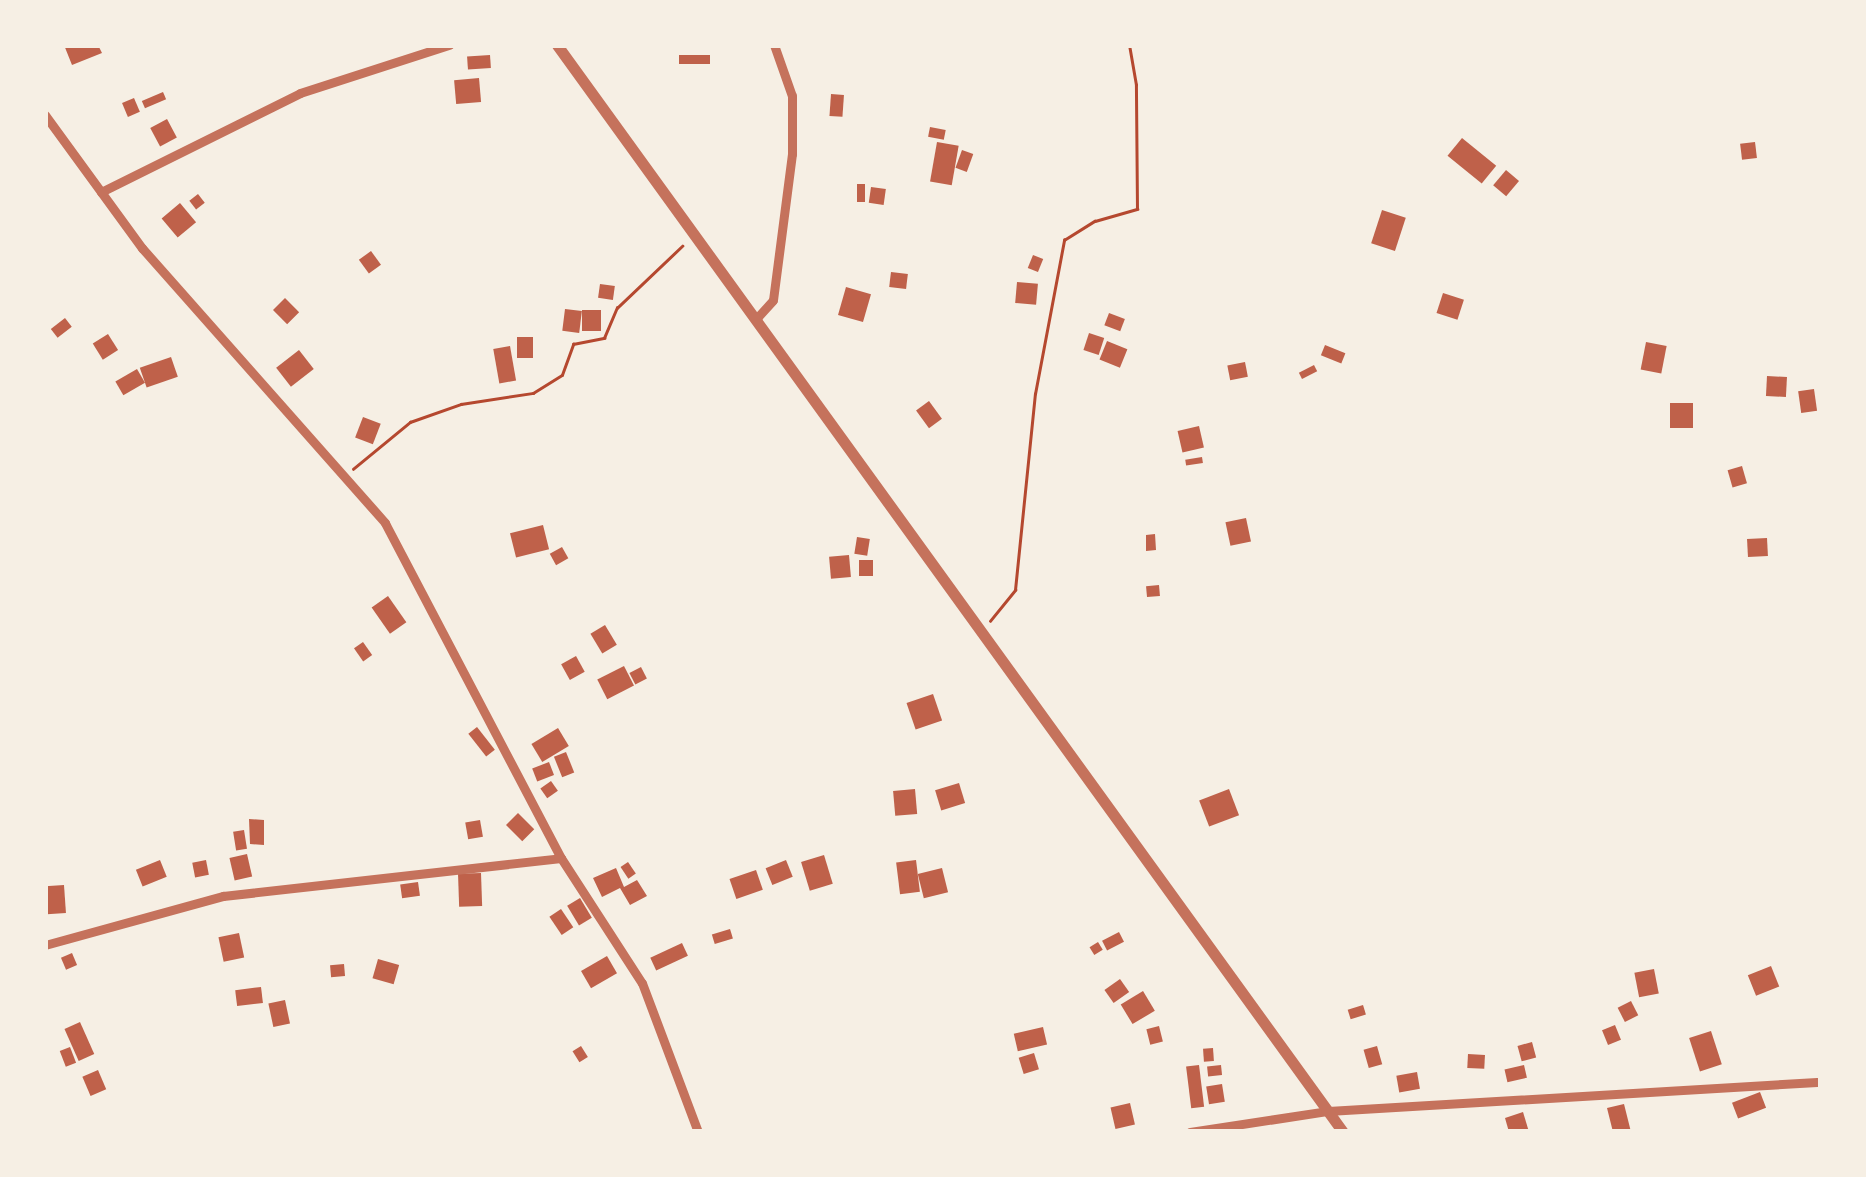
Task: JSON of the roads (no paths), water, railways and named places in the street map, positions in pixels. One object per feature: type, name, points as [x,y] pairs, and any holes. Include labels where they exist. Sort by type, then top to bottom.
[{"type":"street","points":[[101,192],[300,92],[449,45]]},
{"type":"street","points":[[557,45],[1342,1132]]},
{"type":"street","points":[[756,319],[772,300],[792,154],[792,96],[774,45]]},
{"type":"street","points":[[45,114],[142,248],[386,523],[561,858],[642,982],[698,1132]]},
{"type":"street","points":[[45,945],[222,896],[561,858]]},
{"type":"street","points":[[1190,1132],[1328,1111],[1821,1082]]}]
